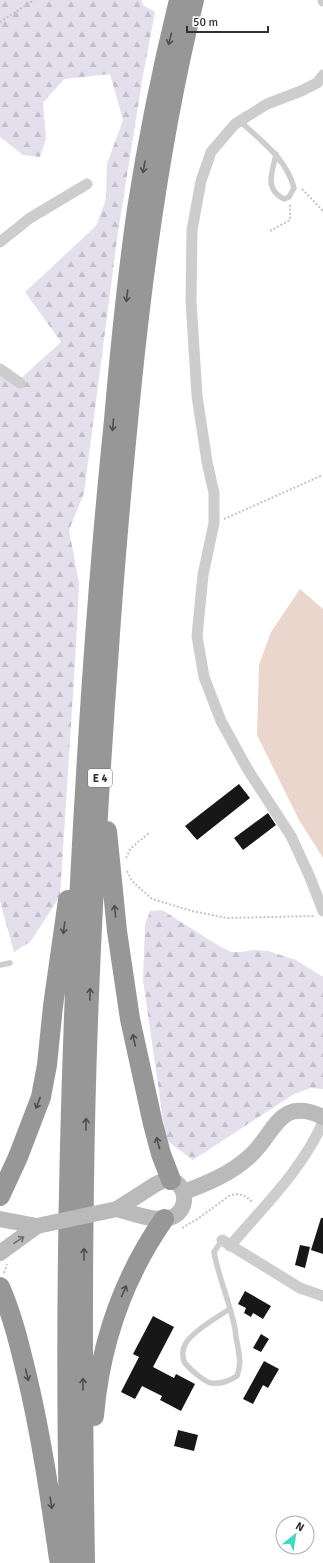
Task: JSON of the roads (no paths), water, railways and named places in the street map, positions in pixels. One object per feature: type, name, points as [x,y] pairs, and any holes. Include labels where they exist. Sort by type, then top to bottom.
[{"type":"highway","name":"E 4","points":[[85,1563],[83,1416],[84,1181],[94,765],[104,521],[127,288],[144,170],[161,78],[184,1]]},
{"type":"highway","name":"E 4","points":[[70,1563],[68,1399],[69,1214],[76,974],[94,765]]},
{"type":"highway","points":[[94,765],[130,1019],[161,1154],[178,1186]]},
{"type":"highway","points":[[0,1196],[18,1157],[42,1090],[47,1065],[54,998],[94,765]]},
{"type":"highway","points":[[92,1563],[91,1444],[100,1371],[110,1327],[122,1295],[136,1266],[164,1219]]},
{"type":"highway","points":[[0,1287],[17,1338],[32,1396],[52,1505],[60,1563]]},
{"type":"street","points":[[319,914],[309,875],[291,836],[248,770],[221,721],[204,677],[197,636],[203,575],[214,523],[214,493],[207,462],[197,396],[191,301],[192,230],[201,181],[212,152],[235,124],[267,104],[301,92],[317,83],[323,75]]},
{"type":"street","points":[[0,242],[30,218],[87,184]]},
{"type":"street","points":[[0,369],[20,383]]},
{"type":"street","points":[[117,1210],[162,1180],[178,1186],[219,1178],[249,1157],[261,1144],[277,1121],[286,1114],[299,1110],[310,1111],[323,1116]]},
{"type":"street","points":[[323,1122],[305,1157],[295,1171],[226,1243],[300,1288],[323,1296]]},
{"type":"street","points":[[0,1219],[37,1226],[117,1210],[164,1219],[175,1216],[179,1213],[184,1203],[178,1186]]},
{"type":"street","points":[[0,1253],[37,1226]]},
{"type":"lane","points":[[240,121],[276,154],[285,166],[294,188],[289,197],[284,199],[277,196],[271,188],[271,175],[276,154]]},
{"type":"lane","points":[[0,965],[10,963]]},
{"type":"lane","points":[[226,1243],[214,1252],[235,1325],[241,1362],[237,1376],[226,1383],[210,1383],[201,1378],[185,1363],[183,1351],[185,1343],[214,1318],[230,1309]]}]
